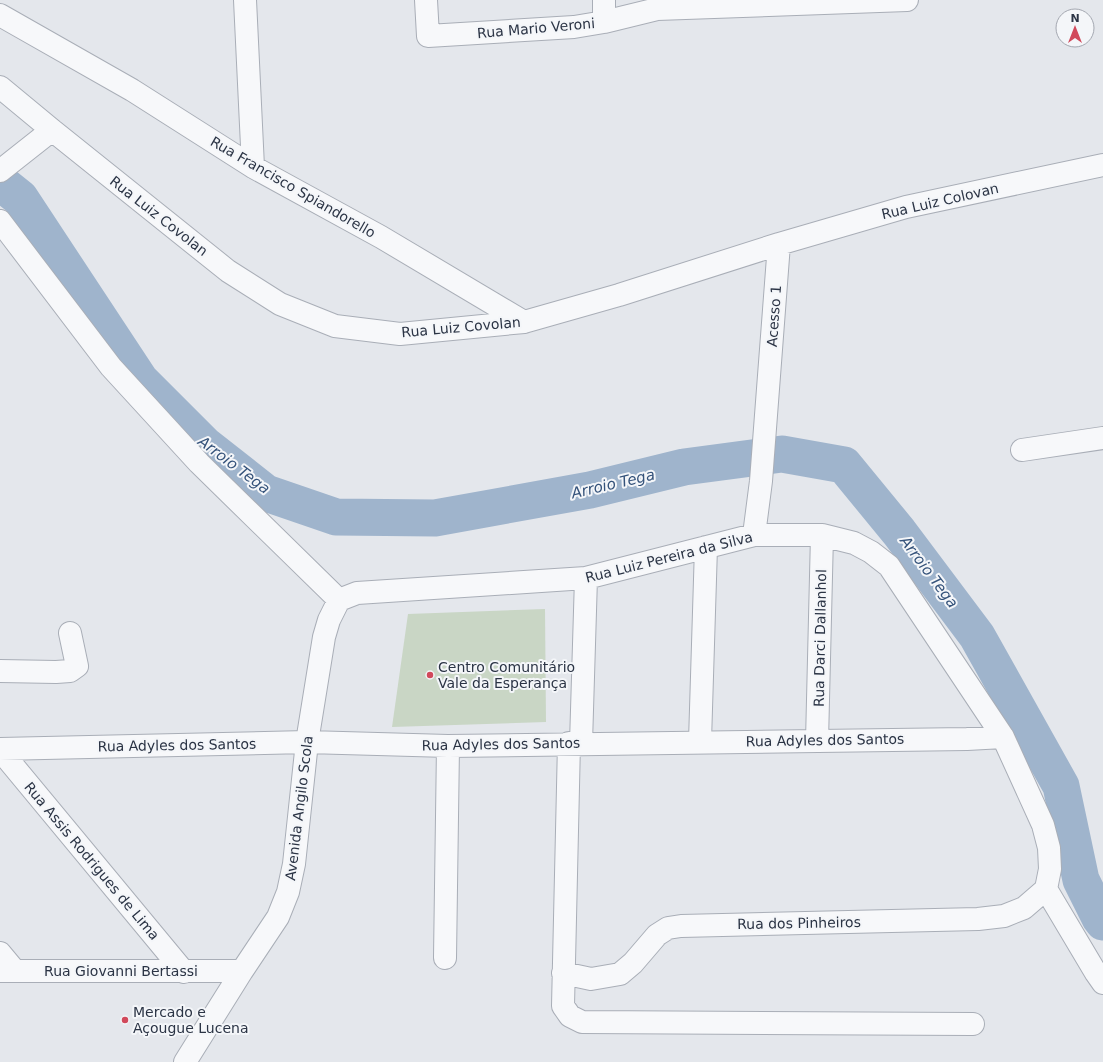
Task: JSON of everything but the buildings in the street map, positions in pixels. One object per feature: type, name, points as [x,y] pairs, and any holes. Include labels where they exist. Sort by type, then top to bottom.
[{"type":"street","points":[[245,0],[253,167]]},
{"type":"street","name":"Rua Mario Veroni","points":[[426,0],[428,36],[574,27],[604,22],[658,9],[907,0]]},
{"type":"street","points":[[604,0],[604,22]]},
{"type":"street","name":"Rua Francisco Spiandorello","points":[[0,15],[132,90],[253,167],[381,237],[524,322]]},
{"type":"street","name":"Rua Luiz Covolan","points":[[0,87],[228,271],[280,304],[335,326],[400,334],[524,322],[620,295],[779,244]]},
{"type":"street","points":[[8,165],[52,130]]},
{"type":"street","name":"Rua Luiz Colovan","points":[[779,244],[906,207],[1103,165]]},
{"type":"street","points":[[0,221],[112,367],[199,463],[339,600]]},
{"type":"street","name":"Acesso 1","points":[[754,535],[761,481],[769,389],[779,244]]},
{"type":"street","points":[[1022,450],[1103,438]]},
{"type":"street","name":"Rua Luiz Pereira da Silva","points":[[339,600],[356,593],[586,578],[754,535],[822,535],[854,543],[871,552],[888,566],[1003,737],[1043,825],[1049,848],[1050,869],[1046,889]]},
{"type":"street","name":"Rua Darci Dallanhol","points":[[817,741],[822,535]]},
{"type":"street","points":[[700,741],[706,547]]},
{"type":"street","points":[[586,578],[575,743],[563,973],[563,1006],[570,1016],[582,1022],[973,1024]]},
{"type":"street","name":"Avenida Angilo Scola","points":[[185,1062],[278,917],[288,892],[294,864],[307,742],[324,637],[329,620],[339,600]]},
{"type":"street","points":[[0,671],[70,671],[77,666],[70,633]]},
{"type":"street","name":"Rua Adyles dos Santos","points":[[0,749],[307,742],[448,746],[700,741],[967,739],[1003,737]]},
{"type":"street","points":[[445,958],[448,746]]},
{"type":"street","name":"Rua Assis Rodrigues de Lima","points":[[0,749],[184,972]]},
{"type":"street","points":[[1046,889],[1103,983]]},
{"type":"street","name":"Rua dos Pinheiros","points":[[563,973],[591,979],[620,974],[633,963],[658,935],[668,928],[681,926],[978,919],[1004,916],[1024,908],[1046,889]]},
{"type":"street","points":[[0,953],[8,971]]},
{"type":"street","name":"Rua Giovanni Bertassi","points":[[8,971],[242,971]]},
{"type":"green space","points":[[545,609],[546,722],[392,727],[408,614]]},
{"type":"waterway","name":"Arroio Tega","points":[[0,182],[20,198],[140,380],[205,445],[266,493],[336,517],[435,518],[590,490],[684,467],[782,454],[844,465],[899,532],[977,636],[1061,786],[1081,880],[1103,922]]},
{"type":"place","name":"Centro Comunitário Vale da Esperança","points":[[430,675]]},
{"type":"place","name":"Mercado e Açougue Lucena","points":[[125,1020]]}]
